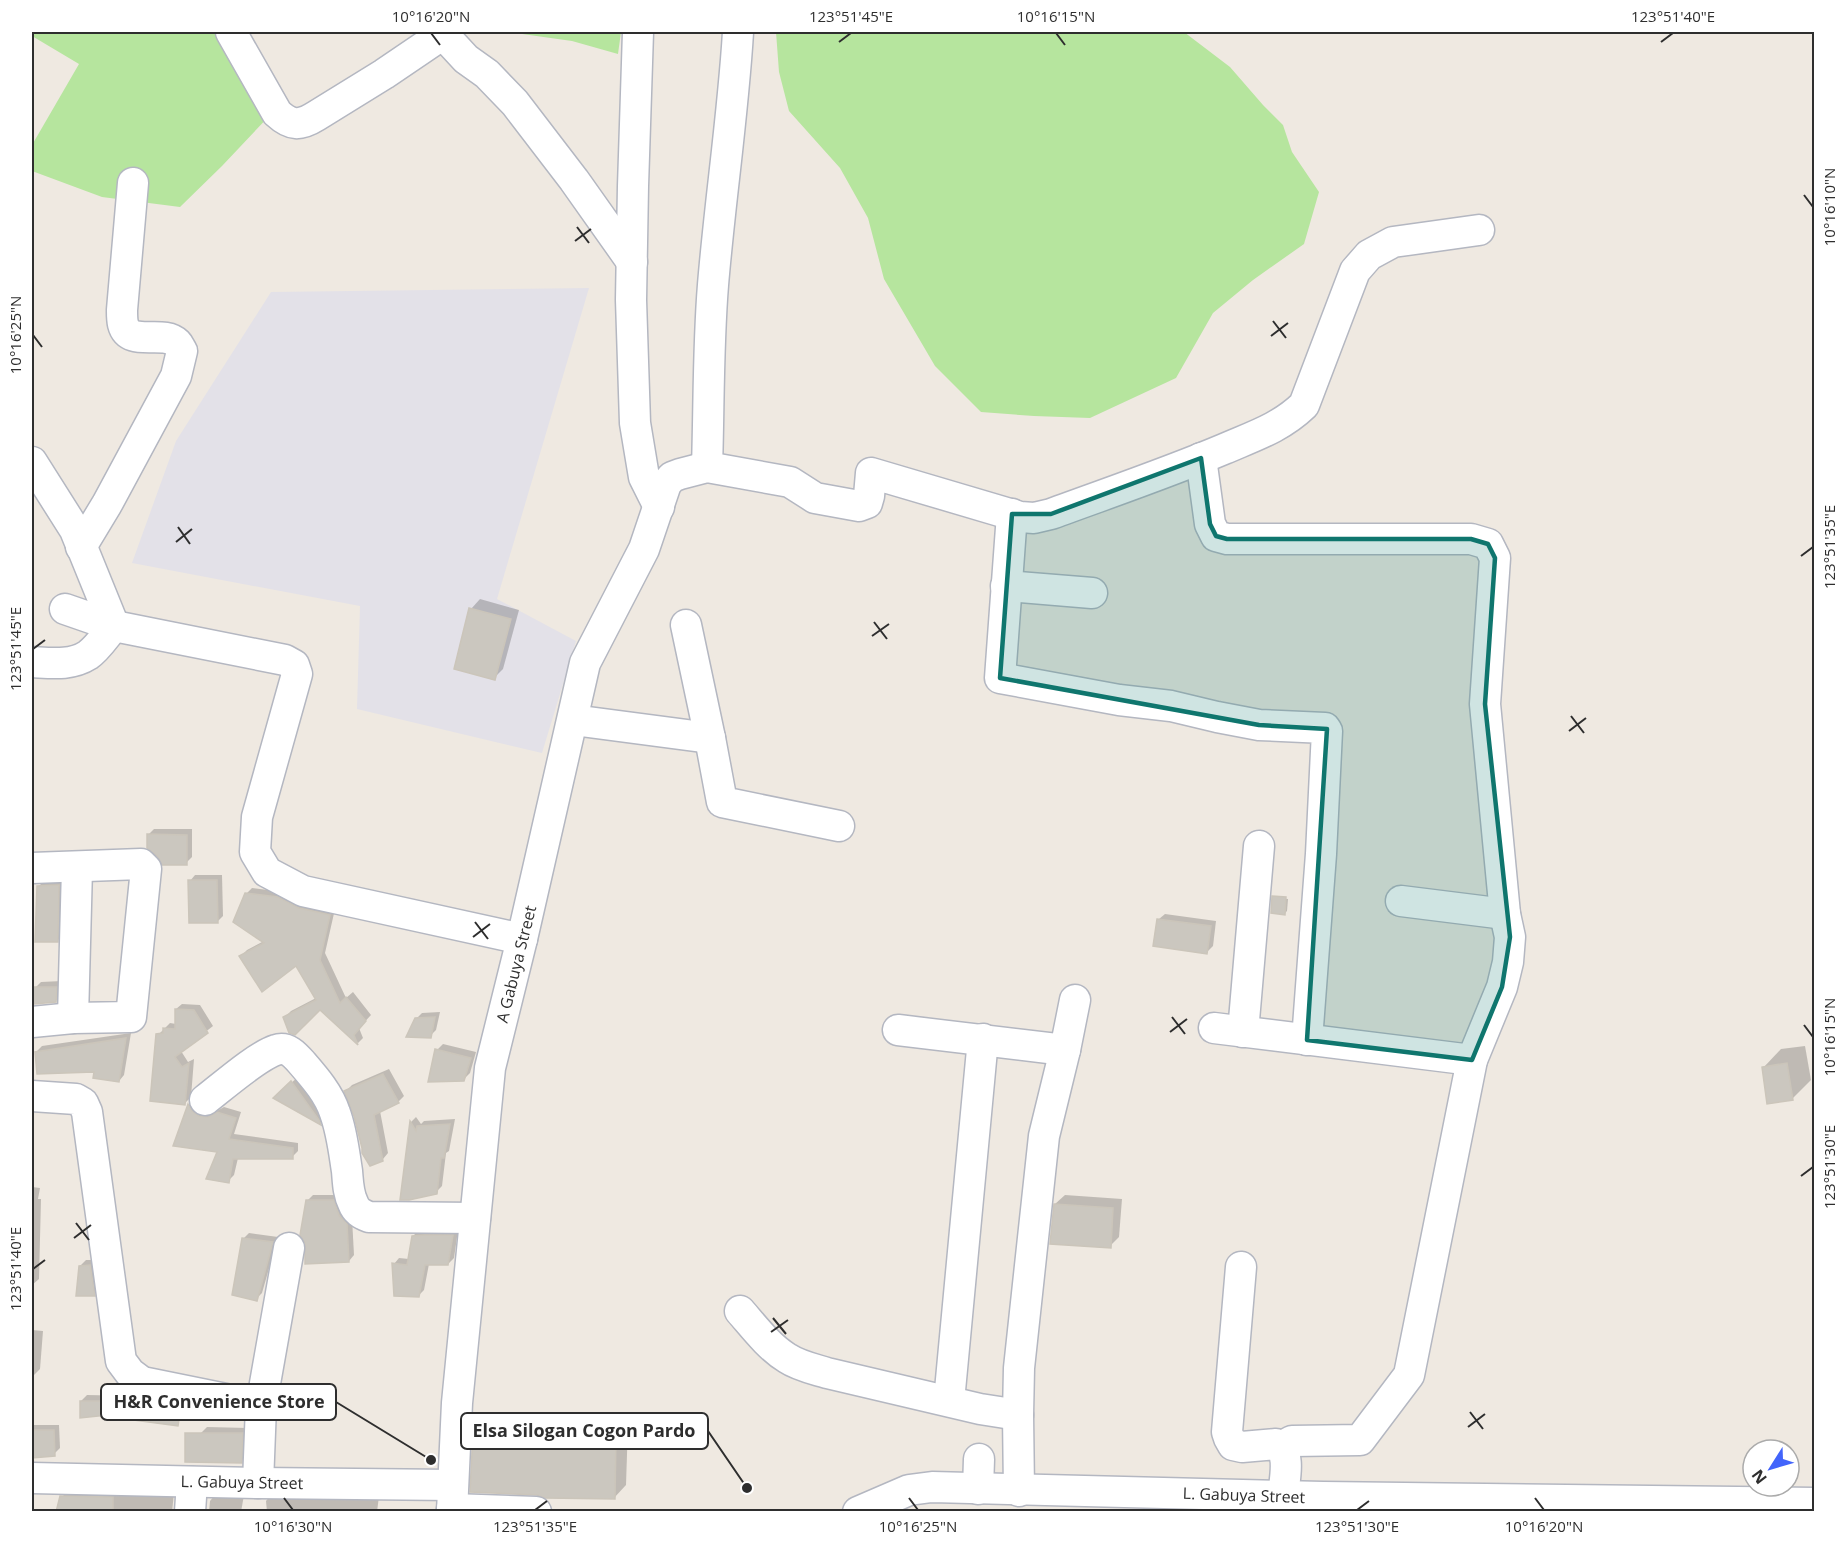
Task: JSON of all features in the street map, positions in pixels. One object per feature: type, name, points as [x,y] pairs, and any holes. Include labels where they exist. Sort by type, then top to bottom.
[{"type":"street","points":[[231,32],[277,113],[286,121],[295,123],[306,122],[316,116],[384,74],[442,33],[466,59],[487,74],[515,103],[574,180],[632,262]]},
{"type":"street","points":[[638,32],[631,300],[635,423],[644,477],[658,507]]},
{"type":"street","points":[[738,32],[713,288],[707,467],[790,482],[815,498],[859,506],[867,503],[871,473],[1012,514],[1034,518],[1051,514],[1201,458],[1268,430],[1289,419],[1304,405],[1355,271],[1369,255],[1393,242],[1479,230]]},
{"type":"street","points":[[81,547],[107,504],[176,376],[182,351],[177,342],[166,337],[137,337],[128,333],[123,324],[122,310],[133,183]]},
{"type":"street","points":[[1201,458],[1210,524],[1216,536],[1227,539],[1471,539],[1488,544],[1495,558],[1485,704],[1505,914],[1510,937],[1508,962],[1502,987],[1472,1060],[1409,1375],[1360,1440],[1292,1441],[1281,1447]]},
{"type":"street","points":[[32,462],[75,530],[114,626]]},
{"type":"street","name":"A Gabuya Street","points":[[452,1502],[457,1403],[490,1068],[585,663],[644,549],[666,484],[672,477],[707,467]]},
{"type":"street","points":[[1012,514],[1000,678],[1119,700],[1171,706],[1259,725],[1325,728],[1327,731],[1321,854],[1307,1040]]},
{"type":"street","points":[[1006,586],[1092,593]]},
{"type":"street","points":[[65,609],[114,626],[285,660],[294,665],[297,674],[257,817],[255,852],[267,872],[303,891],[522,939]]},
{"type":"street","points":[[686,625],[722,802],[839,826]]},
{"type":"street","points":[[32,662],[63,664],[76,660],[89,654],[114,626]]},
{"type":"street","points":[[573,720],[710,738]]},
{"type":"street","points":[[1259,846],[1229,1030],[1472,1060]]},
{"type":"street","points":[[32,868],[141,864],[146,869],[132,1015],[128,1018],[73,1018],[32,1022]]},
{"type":"street","points":[[73,1018],[77,868]]},
{"type":"street","points":[[1401,901],[1505,914]]},
{"type":"street","points":[[1019,1491],[1019,1368],[1044,1136],[1075,1000]]},
{"type":"street","points":[[898,1030],[1065,1050]]},
{"type":"street","points":[[950,1401],[983,1040]]},
{"type":"street","points":[[205,1100],[262,1057],[277,1049],[286,1049],[295,1055],[310,1072],[335,1111],[342,1135],[350,1195],[353,1205],[360,1214],[369,1217],[475,1218]]},
{"type":"street","points":[[32,1096],[76,1099],[83,1103],[87,1112],[121,1360],[130,1373],[142,1382],[261,1406]]},
{"type":"street","points":[[258,1483],[261,1406],[289,1248]]},
{"type":"street","points":[[1241,1267],[1227,1432],[1233,1445],[1242,1447],[1276,1444],[1281,1447],[1285,1457],[1283,1496]]},
{"type":"street","points":[[740,1311],[759,1334],[786,1358],[804,1366],[980,1409],[1018,1415]]},
{"type":"street","points":[[978,1489],[979,1459]]},
{"type":"street","name":"L. Gabuya Street","points":[[32,1478],[258,1483],[536,1512]]},
{"type":"street","points":[[190,1512],[192,1482]]},
{"type":"street","name":"L. Gabuya Street","points":[[861,1511],[909,1490],[932,1487],[1019,1491],[1129,1502],[1212,1502],[1283,1496],[1815,1503]]},
{"type":"highlighted area","points":[[1201,458],[1210,524],[1216,536],[1227,539],[1471,539],[1488,544],[1495,558],[1485,704],[1510,937],[1502,987],[1472,1060],[1307,1040],[1327,729],[1259,725],[1000,678],[1012,514],[1051,514]]},
{"type":"shaded area","points":[[589,288],[497,599],[576,641],[542,753],[357,709],[360,606],[132,563],[176,441],[271,292]]},
{"type":"green space","points":[[32,32],[226,32],[272,113],[180,207],[102,197],[32,171],[32,145],[79,64],[32,36]]},
{"type":"green space","points":[[508,32],[621,32],[618,54],[572,41]]},
{"type":"green space","points":[[776,32],[1184,32],[1230,67],[1283,125],[1292,152],[1319,192],[1304,244],[1253,280],[1213,313],[1176,378],[1090,418],[981,412],[935,366],[884,279],[868,218],[840,168],[789,111],[779,72]]},
{"type":"building","points":[[469,608],[511,619],[495,680],[454,669]]},
{"type":"building","points":[[147,834],[187,835],[187,865],[162,865],[158,857],[147,848]]},
{"type":"building","points":[[188,880],[217,880],[218,923],[189,923]]},
{"type":"building","points":[[59,885],[58,942],[35,942],[37,886]]},
{"type":"building","points":[[245,893],[278,897],[299,908],[330,915],[320,960],[340,1003],[346,997],[366,1021],[354,1035],[358,1045],[320,1010],[295,1035],[289,1033],[283,1017],[316,1000],[296,966],[262,992],[239,956],[264,943],[233,922]]},
{"type":"building","points":[[1272,896],[1286,897],[1285,915],[1271,913]]},
{"type":"building","points":[[1157,919],[1211,926],[1207,954],[1153,946]]},
{"type":"building","points":[[33,987],[57,987],[56,1002],[34,1004]]},
{"type":"building","points":[[175,1009],[194,1010],[208,1033],[175,1057],[182,1067],[189,1063],[185,1105],[150,1101],[156,1034],[163,1033],[163,1028],[175,1029]]},
{"type":"building","points":[[435,1017],[431,1038],[406,1037],[415,1018]]},
{"type":"building","points":[[126,1038],[119,1082],[93,1078],[94,1072],[37,1074],[35,1052]]},
{"type":"building","points":[[435,1049],[471,1058],[464,1081],[428,1082]]},
{"type":"building","points":[[1787,1063],[1793,1100],[1767,1104],[1762,1067]]},
{"type":"building","points":[[383,1074],[399,1103],[374,1115],[383,1161],[370,1166],[362,1153],[354,1116],[344,1091]]},
{"type":"building","points":[[291,1081],[319,1120],[321,1125],[273,1098]]},
{"type":"building","points":[[188,1104],[199,1116],[208,1117],[217,1112],[236,1118],[229,1139],[293,1148],[293,1159],[233,1159],[229,1183],[206,1179],[217,1152],[173,1146]]},
{"type":"building","points":[[410,1121],[416,1131],[417,1126],[450,1124],[444,1158],[441,1158],[437,1194],[400,1200]]},
{"type":"building","points":[[306,1200],[334,1200],[339,1215],[347,1224],[349,1262],[305,1264],[305,1243],[300,1235]]},
{"type":"building","points":[[1054,1204],[1113,1208],[1111,1248],[1050,1244]]},
{"type":"building","points":[[453,1235],[448,1265],[425,1265],[419,1297],[394,1296],[392,1263],[407,1265],[412,1236]]},
{"type":"building","points":[[242,1238],[273,1242],[257,1301],[232,1295]]},
{"type":"building","points":[[90,1265],[95,1296],[76,1296],[79,1266]]},
{"type":"building","points":[[130,1399],[181,1407],[178,1426],[125,1419],[127,1413],[80,1418],[80,1401],[129,1401]]},
{"type":"building","points":[[32,1430],[54,1430],[55,1456],[32,1458]]},
{"type":"building","points":[[473,1432],[616,1435],[615,1499],[545,1498],[537,1495],[470,1492]]},
{"type":"building","points":[[185,1433],[243,1433],[242,1463],[185,1462]]},
{"type":"building","points":[[60,1496],[113,1497],[113,1512],[56,1512]]},
{"type":"place","name":"H&R Convenience Store","points":[[431,1460]]},
{"type":"place","name":"Elsa Silogan Cogon Pardo","points":[[747,1488]]}]
